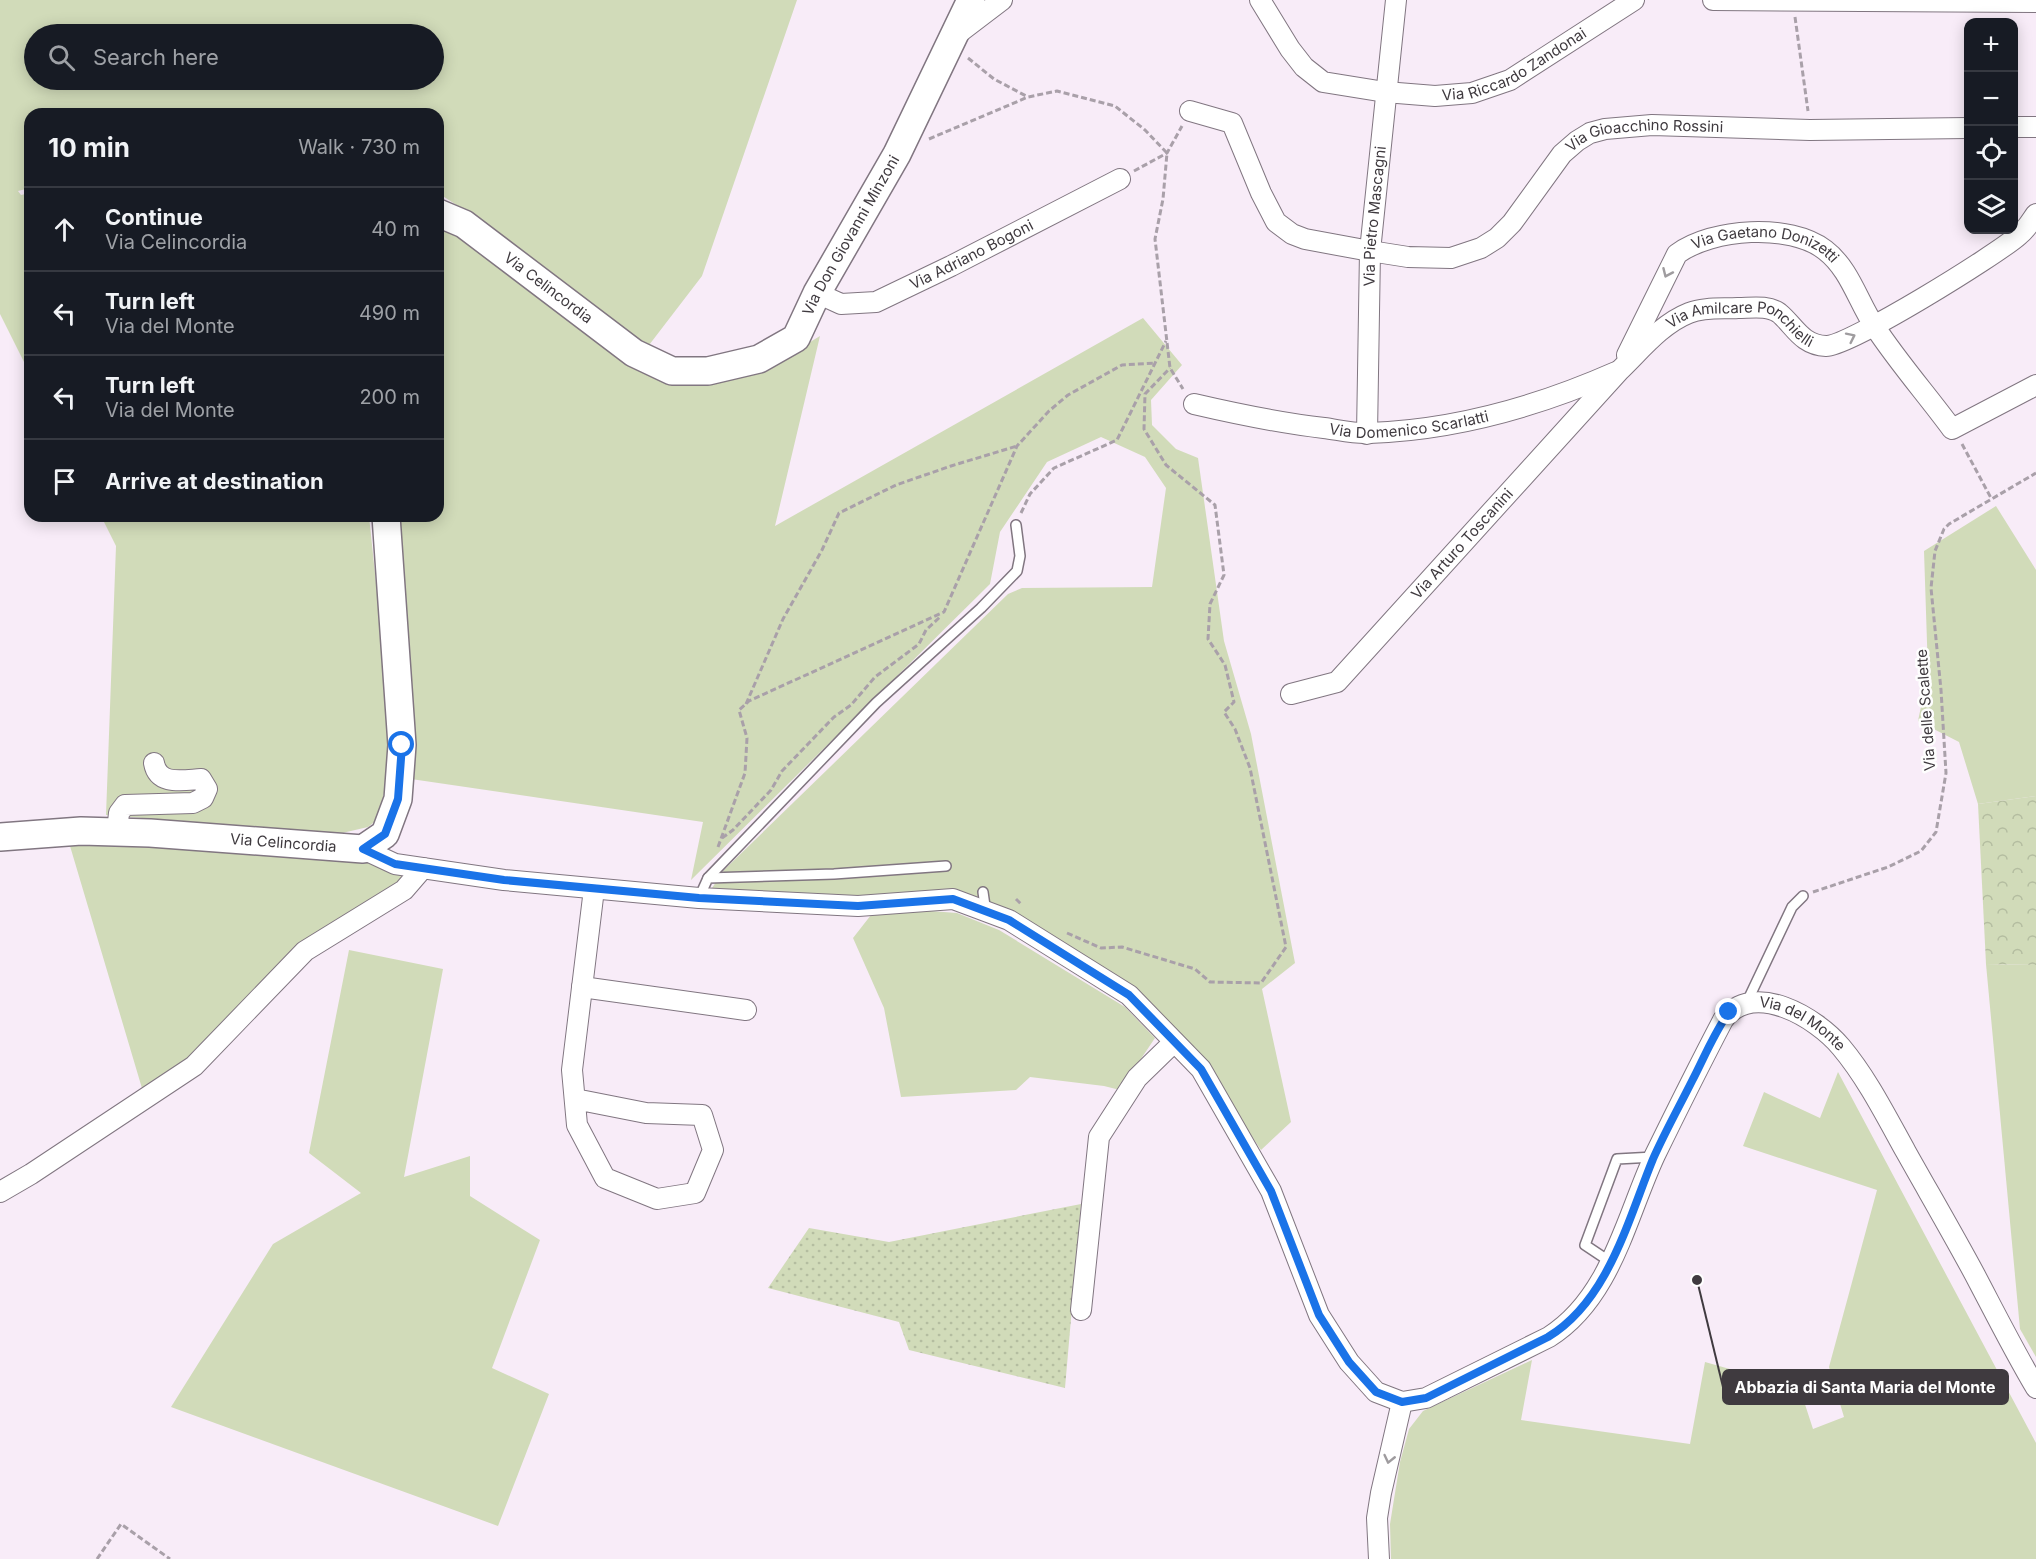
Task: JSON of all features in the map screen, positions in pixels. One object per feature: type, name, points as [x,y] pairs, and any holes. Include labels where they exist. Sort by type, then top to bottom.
[{"type":"street","name":"Via Don Giovanni Minzoni","points":[[656,363],[672,371],[708,371],[759,358],[796,338],[817,293],[897,154],[971,0]]},
{"type":"street","points":[[952,40],[1002,0]]},
{"type":"street","name":"Via Riccardo Zandonai","points":[[1260,0],[1290,49],[1304,67],[1323,82],[1409,95],[1452,96],[1493,87],[1527,71],[1634,0]]},
{"type":"street","name":"Via Pietro Mascagni","points":[[1368,434],[1370,251],[1396,0]]},
{"type":"street","points":[[1713,0],[2036,2]]},
{"type":"street","name":"Via Gioacchino Rossini","points":[[1190,111],[1232,123],[1261,193],[1276,222],[1292,234],[1408,257],[1450,258],[1481,248],[1497,238],[1512,223],[1562,154],[1576,141],[1590,133],[1605,129],[1652,125],[1810,130],[1964,128]]},
{"type":"street","points":[[2018,127],[2036,127]]},
{"type":"street","name":"Via Adriano Bogoni","points":[[817,293],[841,304],[876,302],[1120,179]]},
{"type":"street","name":"Via Amilcare Ponchielli","points":[[1619,371],[1674,321],[1703,309],[1773,310],[1803,338],[1827,346],[1835,344],[1874,326],[1994,254],[2021,234],[2036,214]]},
{"type":"street","name":"Via Celincordia","points":[[444,216],[464,224],[634,353],[656,363]]},
{"type":"street","name":"Via Gaetano Donizetti","points":[[1619,371],[1677,254],[1686,248],[1722,235],[1755,232],[1784,234],[1814,243],[1827,251],[1861,299],[1874,326],[1952,429],[2036,385]]},
{"type":"street","name":"Via Domenico Scarlatti","points":[[1194,404],[1279,423],[1368,434],[1462,422],[1536,403],[1580,388],[1619,371]]},
{"type":"street","name":"Via Arturo Toscanini","points":[[1292,694],[1337,682],[1619,371]]},
{"type":"street","points":[[363,849],[385,834],[395,808],[398,799],[402,745],[386,522]]},
{"type":"street","points":[[117,832],[119,813],[125,805],[194,803],[203,798],[207,789],[201,779],[173,781],[162,777],[155,769],[154,763]]},
{"type":"street","name":"Via Celincordia","points":[[0,837],[81,831],[117,832],[363,849]]},
{"type":"street","points":[[363,849],[395,864],[594,890],[858,906],[953,899],[1009,920],[1129,995],[1201,1069],[1271,1191],[1319,1315],[1349,1362],[1376,1392],[1402,1402],[1378,1510],[1378,1559]]},
{"type":"street","points":[[0,1192],[194,1066],[305,951],[404,890],[423,868]]},
{"type":"street","points":[[574,1099],[646,1113],[702,1115],[712,1150],[694,1193],[657,1199],[605,1178],[577,1125],[574,1099],[572,1070],[594,890]]},
{"type":"street","points":[[582,987],[746,1010]]},
{"type":"street","name":"Via del Monte","points":[[1402,1402],[1426,1398],[1566,1326],[1597,1287],[1612,1263],[1654,1157],[1724,1020],[1729,1012],[1745,1005],[1761,1003],[1779,1005],[1798,1012],[1818,1024],[1840,1046],[1897,1136],[2036,1388]]},
{"type":"street","points":[[1081,1310],[1099,1137],[1137,1077],[1174,1042]]},
{"type":"lane","points":[[699,898],[708,878],[876,703],[981,608],[1017,571],[1020,556],[1016,525]]},
{"type":"lane","points":[[708,878],[834,874],[946,866]]},
{"type":"lane","points":[[983,892],[985,906],[1009,920]]},
{"type":"lane","points":[[1745,1005],[1792,907],[1803,896]]},
{"type":"lane","points":[[1612,1263],[1585,1245],[1617,1160],[1654,1157]]},
{"type":"path","points":[[1793,2],[1810,130]]},
{"type":"path","points":[[952,40],[994,79],[1028,97]]},
{"type":"path","points":[[1120,179],[1167,153],[1190,111]]},
{"type":"path","points":[[1016,525],[1030,494],[1054,468],[1117,440],[1167,339]]},
{"type":"path","points":[[720,839],[733,830],[771,790],[782,771],[834,717],[851,705],[875,677],[919,644],[926,630],[944,612],[1017,446],[1068,394],[1122,365],[1155,363]]},
{"type":"path","points":[[1058,929],[1101,948],[1122,947],[1196,969],[1210,982],[1261,983],[1286,947],[1250,768],[1235,729],[1224,712],[1234,702],[1225,665],[1208,639],[1210,604],[1224,575],[1215,505],[1166,465],[1144,429],[1145,394],[1170,368],[1194,404]]},
{"type":"path","points":[[1962,444],[1991,498]]},
{"type":"path","points":[[745,705],[783,619],[822,550],[839,513],[896,485],[1017,446]]},
{"type":"path","name":"Via delle Scalette","points":[[1803,896],[1888,867],[1921,851],[1936,832],[1946,773],[1931,588],[1935,551],[1944,529],[1950,524],[2036,473]]},
{"type":"path","points":[[708,878],[745,773],[747,738],[740,711],[745,705],[749,701],[944,612]]},
{"type":"path","points":[[1016,899],[1023,906]]},
{"type":"path","points":[[97,1559],[121,1524],[170,1559]]},
{"type":"green space","points":[[0,0],[797,0],[702,276],[646,349],[444,197],[444,108],[24,108],[24,190],[18,191],[21,195],[24,194],[24,362],[0,314]]},
{"type":"green space","points":[[444,226],[464,234],[641,366],[766,369],[820,336],[775,526],[1143,318],[1182,365],[1151,400],[1152,425],[1176,449],[1198,458],[1224,641],[1251,734],[1295,963],[1262,989],[1291,1122],[1261,1150],[1221,1091],[1180,1039],[1133,986],[1010,910],[712,888],[724,870],[1008,594],[1022,588],[1152,587],[1166,488],[1145,457],[1101,437],[1047,462],[1000,532],[990,584],[691,880],[703,822],[411,779],[393,522],[444,522]]},
{"type":"green space","points":[[1996,506],[2036,570],[2036,796],[1978,804],[1959,742],[1918,721],[1928,673],[1924,551]]},
{"type":"green space","points":[[104,522],[370,522],[389,708],[391,763],[378,819],[368,827],[338,834],[106,815],[116,546]]},
{"type":"green space","points":[[2036,796],[2036,965],[1986,964],[1978,804]]},
{"type":"green space","points":[[83,841],[358,860],[403,873],[398,887],[340,924],[190,1062],[144,1095],[70,846]]},
{"type":"green space","points":[[904,909],[957,913],[999,930],[1125,1007],[1155,1038],[1120,1090],[1030,1077],[1016,1090],[901,1097],[884,1008],[853,938],[871,915]]},
{"type":"green space","points":[[349,950],[443,969],[404,1177],[470,1156],[470,1196],[540,1240],[492,1368],[549,1394],[498,1526],[171,1407],[273,1244],[361,1193],[309,1153]]},
{"type":"green space","points":[[1986,964],[2036,965],[2036,1357],[2020,1329]]},
{"type":"green space","points":[[1838,1072],[2036,1443],[2036,1559],[1391,1559],[1390,1524],[1400,1462],[1409,1429],[1423,1411],[1532,1360],[1521,1420],[1690,1444],[1705,1362],[1800,1389],[1813,1429],[1844,1417],[1829,1367],[1877,1190],[1743,1146],[1764,1092],[1820,1118]]},
{"type":"green space","points":[[1081,1204],[1065,1388],[909,1350],[899,1322],[768,1288],[809,1228],[889,1242]]},
{"type":"place","name":"Abbazia di Santa Maria del Monte","points":[[1697,1280]]},
{"type":"route","points":[[402,745],[398,799],[385,834],[363,849],[395,864],[504,880],[699,898],[858,906],[953,899],[1009,920],[1129,995],[1201,1069],[1271,1191],[1319,1315],[1349,1362],[1376,1392],[1402,1402],[1426,1398],[1566,1326],[1597,1287],[1612,1263],[1654,1157],[1729,1012]]}]
